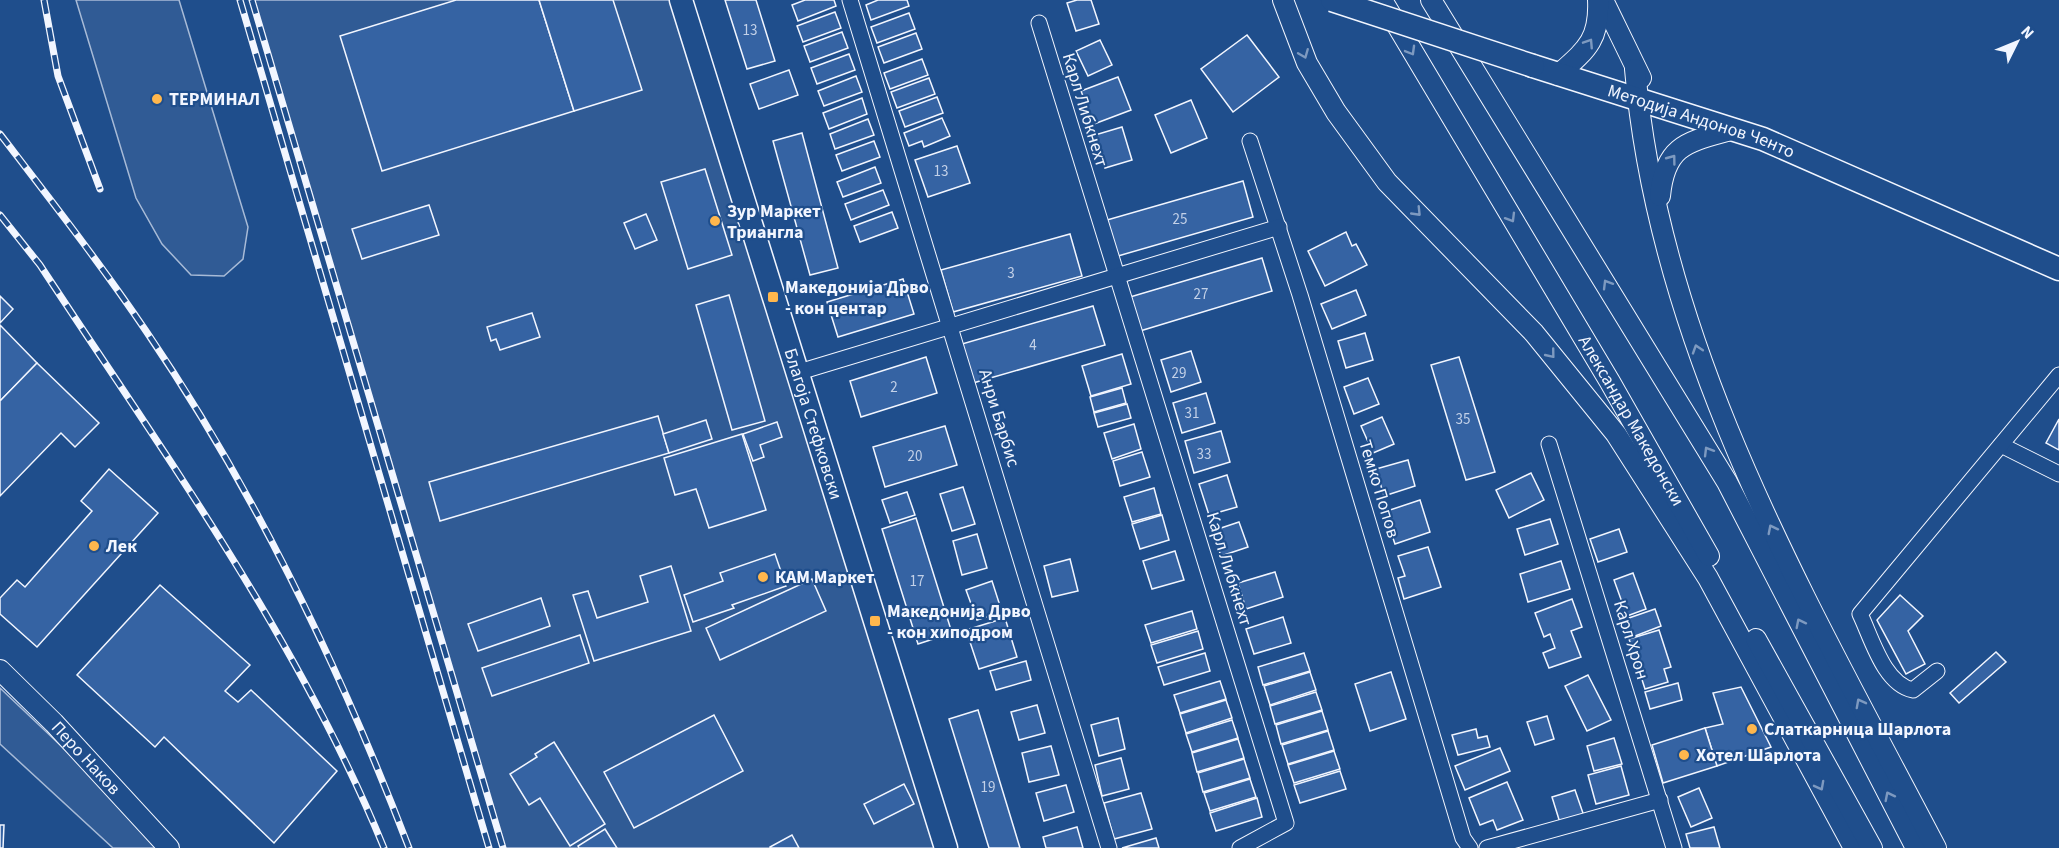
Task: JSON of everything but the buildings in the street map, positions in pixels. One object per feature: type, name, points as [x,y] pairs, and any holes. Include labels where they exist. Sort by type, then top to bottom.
[{"type":"main road","name":"Благоја Стефковски","points":[[681,0],[946,848]]},
{"type":"main road","name":"Методија Андонов Ченто","points":[[1332,0],[1773,144],[2059,269]]},
{"type":"street","name":"Анри Барбис","points":[[850,0],[1109,848]]},
{"type":"street","points":[[1283,0],[1307,63],[1336,112],[1388,182],[1534,333],[1616,434],[1708,578],[1854,848]]},
{"type":"street","name":"Александар Македонски","points":[[1382,0],[1610,382],[1872,848]]},
{"type":"street","points":[[1431,0],[1727,482],[1916,848]]},
{"type":"street","points":[[1558,75],[1591,44],[1596,30],[1598,0]]},
{"type":"street","points":[[1603,0],[1635,69],[1659,102],[1677,112]]},
{"type":"street","name":"Карл Либкнехт","points":[[1039,23],[1115,277],[1204,551],[1286,823],[1240,848]]},
{"type":"street","points":[[1635,69],[1638,100],[1659,214],[1683,305],[1711,391],[1756,496],[1936,848]]},
{"type":"street","points":[[1659,214],[1662,173],[1671,158],[1684,145],[1731,130]]},
{"type":"street","name":"Темко Попов","points":[[1250,141],[1279,227],[1463,838],[1470,848]]},
{"type":"street","points":[[796,373],[1279,227]]},
{"type":"street","points":[[1937,670],[1913,690],[1901,687],[1887,669],[1860,614],[2059,375]]},
{"type":"street","name":"Карл Хрон","points":[[1549,444],[1674,848]]},
{"type":"street","points":[[2001,445],[2059,474]]},
{"type":"street","name":"Перо Наков","points":[[0,670],[54,723],[169,848]]},
{"type":"street","points":[[1487,848],[1660,800]]},
{"type":"shaded area","name":"ТЕРМИНАЛ","points":[[76,0],[179,0],[248,227],[243,259],[224,276],[191,275],[162,244],[136,198]]},
{"type":"shaded area","points":[[252,0],[676,0],[946,848],[503,848]]},
{"type":"shaded area","points":[[0,688],[77,761],[156,848],[113,848],[0,744]]},
{"type":"railway","points":[[44,0],[58,76],[100,189]]},
{"type":"railway","points":[[240,0],[489,848]]},
{"type":"railway","points":[[252,0],[503,848]]},
{"type":"railway","points":[[0,134],[129,306],[186,392],[223,454],[293,582],[354,714],[409,848]]},
{"type":"railway","points":[[0,215],[40,265],[181,477],[270,621],[350,770],[384,848]]},
{"type":"place","name":"ТЕРМИНАЛ","points":[[157,99]]},
{"type":"place","name":"Зур Маркет Триангла","points":[[715,221]]},
{"type":"place","name":"Македонија Дрво - кон центар","points":[[773,297]]},
{"type":"place","name":"Лек","points":[[94,546]]},
{"type":"place","name":"КАМ Маркет","points":[[763,577]]},
{"type":"place","name":"Македонија Дрво - кон хиподром","points":[[875,621]]},
{"type":"place","name":"Слаткарница Шарлота","points":[[1752,729]]},
{"type":"place","name":"Хотел Шарлота","points":[[1684,755]]}]
